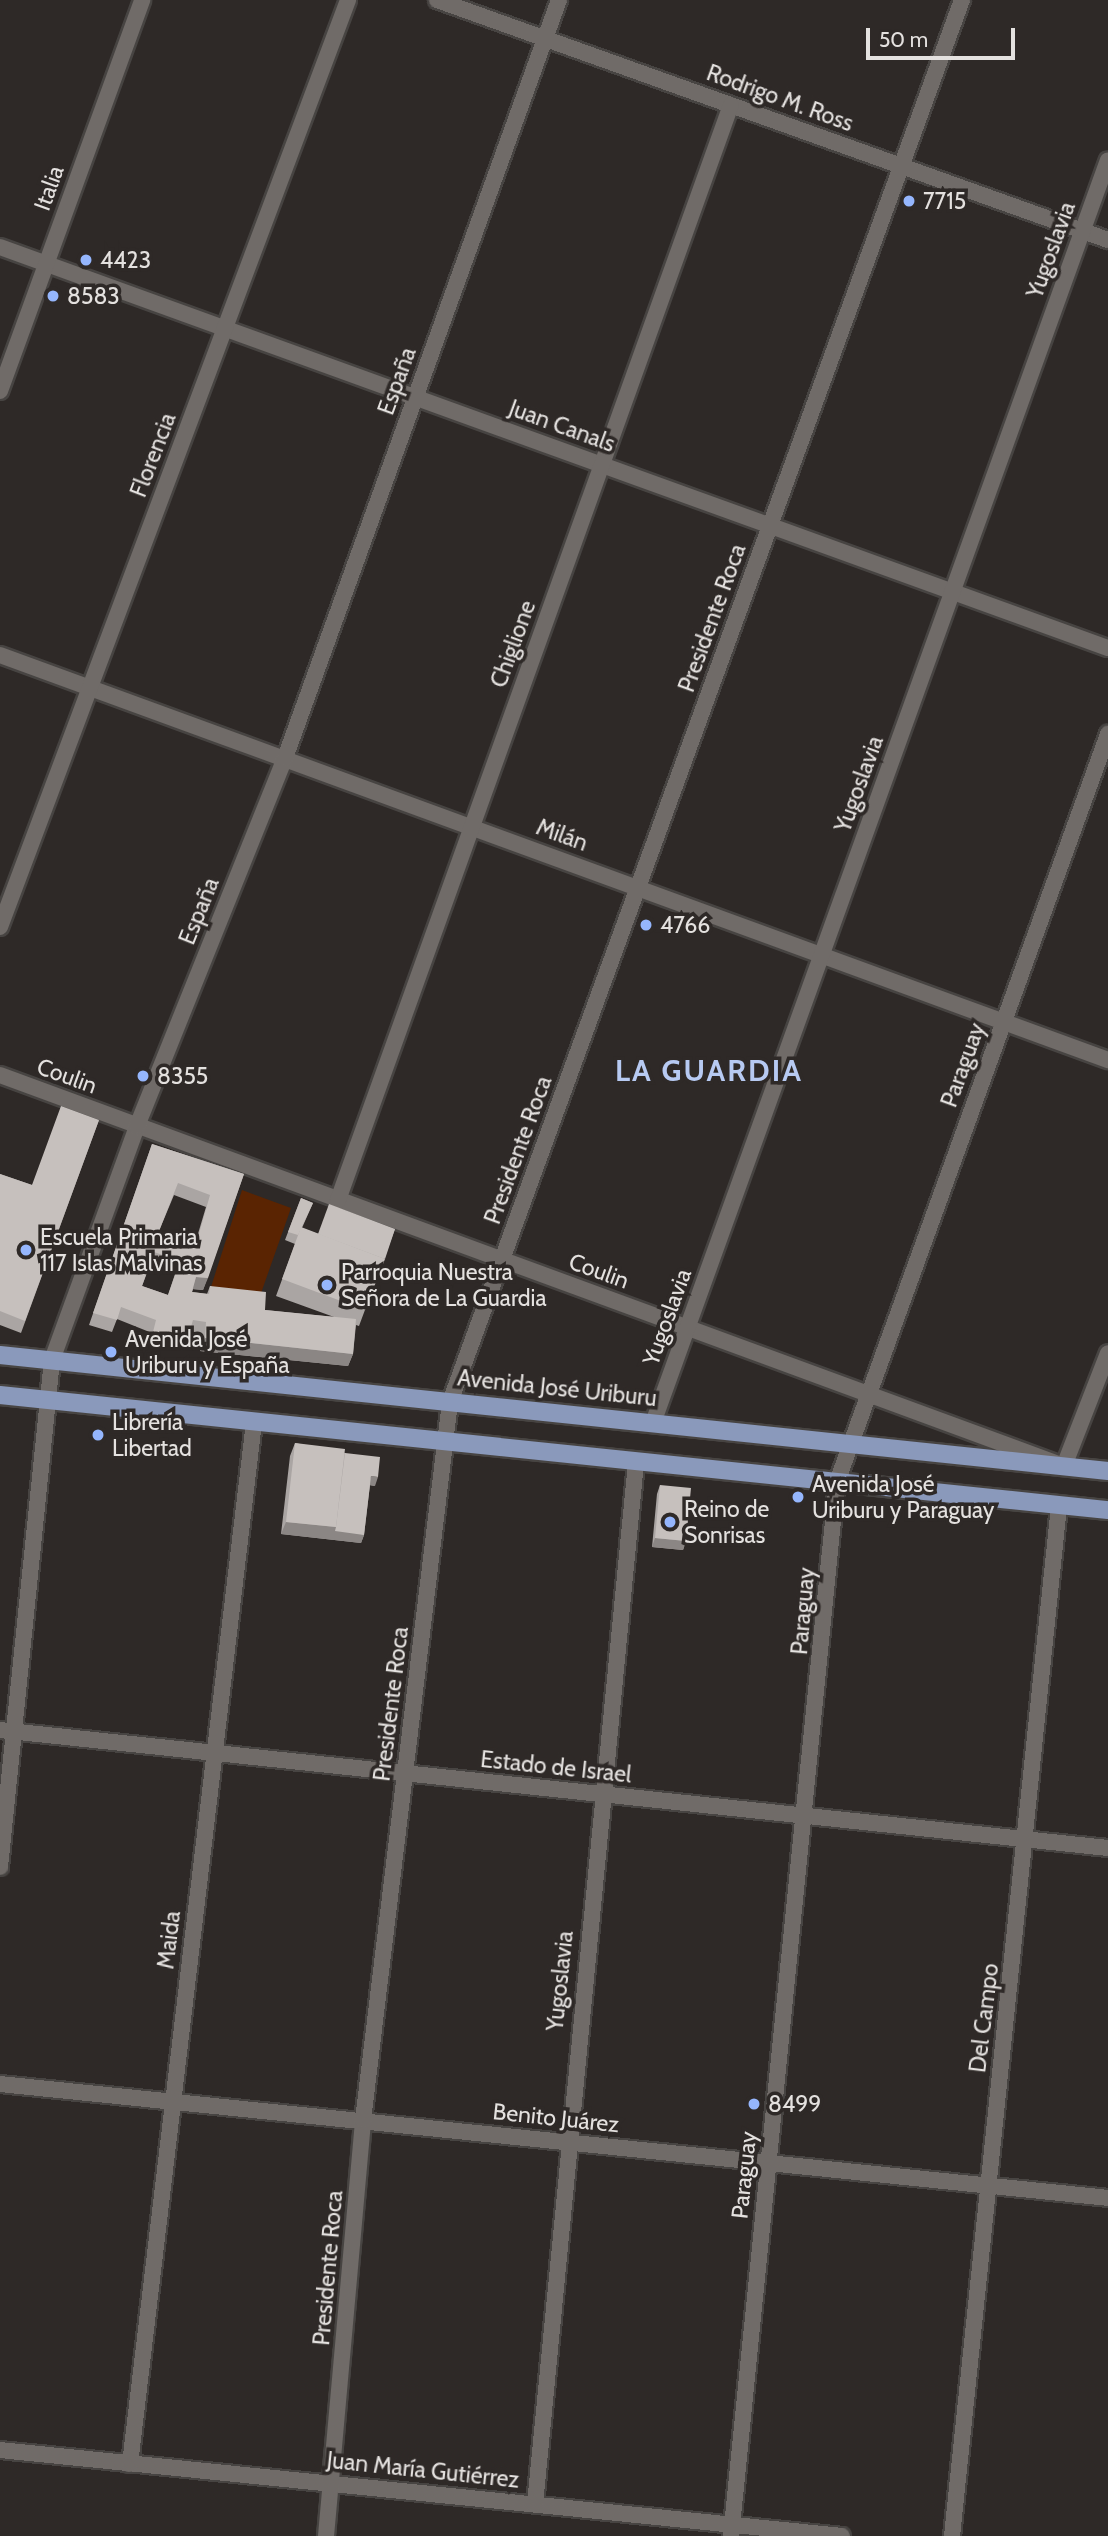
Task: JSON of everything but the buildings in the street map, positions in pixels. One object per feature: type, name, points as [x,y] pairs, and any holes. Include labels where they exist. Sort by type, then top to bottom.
[{"type":"main road","name":"Avenida José Uriburu","points":[[0,1355],[1108,1471]]},
{"type":"main road","points":[[0,1395],[1108,1510]]},
{"type":"street","name":"Italia","points":[[0,391],[142,0]]},
{"type":"street","name":"Florencia","points":[[0,926],[348,0]]},
{"type":"street","name":"Rodrigo M. Ross","points":[[437,0],[1108,240]]},
{"type":"street","name":"España","points":[[0,1867],[7,1731],[52,1360],[137,1126],[285,758],[559,0]]},
{"type":"street","name":"Presidente Roca","points":[[326,2536],[363,2120],[450,1402],[962,0]]},
{"type":"street","name":"Chiglione","points":[[338,1200],[731,105]]},
{"type":"street","name":"Yugoslavia","points":[[653,1423],[1108,160]]},
{"type":"street","name":"Juan Canals","points":[[0,247],[224,331],[415,397],[1108,648]]},
{"type":"street","name":"Milán","points":[[0,655],[1108,1060]]},
{"type":"street","name":"Paraguay","points":[[731,2531],[767,2164],[808,1816],[837,1482],[1108,734]]},
{"type":"street","name":"Coulin","points":[[0,1075],[1064,1466]]},
{"type":"street","points":[[1064,1466],[1108,1353]]},
{"type":"street","name":"Maida","points":[[130,2463],[254,1422]]},
{"type":"street","name":"Yugoslavia","points":[[535,2504],[567,2142],[636,1463]]},
{"type":"street","name":"Del Campo","points":[[952,2536],[987,2185],[1028,1840],[1059,1505]]},
{"type":"street","name":"Estado de Israel","points":[[7,1731],[1108,1848]]},
{"type":"street","name":"Benito Juárez","points":[[0,2084],[1108,2198]]},
{"type":"street","name":"Juan María Gutiérrez","points":[[0,2450],[535,2504],[731,2531],[842,2536]]},
{"type":"shaded area","points":[[242,1190],[291,1208],[260,1296],[210,1290]]},
{"type":"place","name":"7715","points":[[909,201]]},
{"type":"place","name":"4423","points":[[86,260]]},
{"type":"place","name":"8583","points":[[53,296]]},
{"type":"place","name":"4766","points":[[646,925]]},
{"type":"place","name":"8355","points":[[143,1076]]},
{"type":"place","name":"Escuela Primaria 117 Islas Malvinas","points":[[26,1250]]},
{"type":"place","name":"Parroquia Nuestra Señora de La Guardia","points":[[327,1285]]},
{"type":"place","name":"Avenida José Uriburu y España","points":[[111,1352]]},
{"type":"place","name":"Librería Libertad","points":[[98,1435]]},
{"type":"place","name":"Avenida José Uriburu y Paraguay","points":[[798,1497]]},
{"type":"place","name":"Reino de Sonrisas","points":[[670,1522]]},
{"type":"place","name":"8499","points":[[754,2104]]},
{"type":"district","name":"LA GUARDIA","points":[[709,1071]]}]
